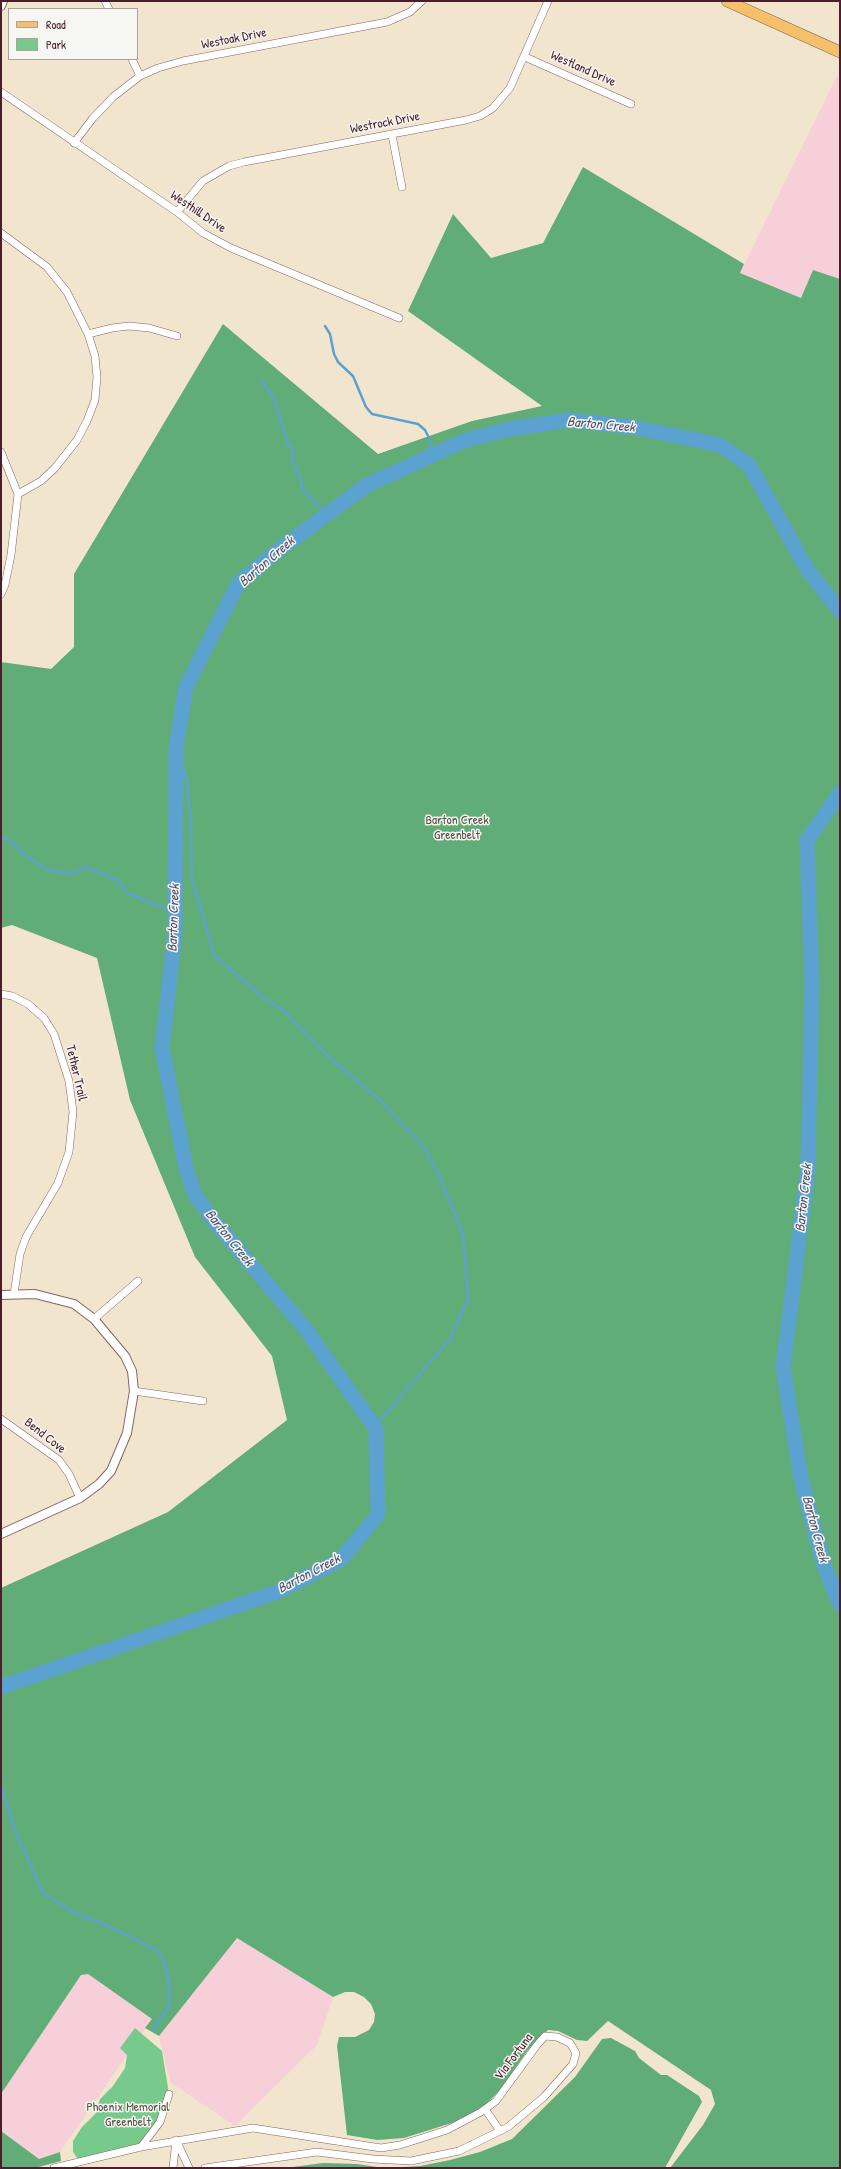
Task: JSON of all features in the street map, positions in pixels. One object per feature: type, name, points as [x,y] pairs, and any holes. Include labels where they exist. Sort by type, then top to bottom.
[{"type":"main road","points":[[727,1],[840,52]]},
{"type":"street","points":[[1,6],[3,1]]},
{"type":"street","name":"Westoak Drive","points":[[74,143],[103,107],[140,76],[182,61],[387,22],[410,12],[422,1]]},
{"type":"street","name":"Westrock Drive","points":[[177,212],[203,181],[229,166],[480,116],[492,108],[510,88],[525,57],[548,1]]},
{"type":"street","name":"Westland Drive","points":[[525,57],[631,104]]},
{"type":"street","points":[[132,60],[140,76]]},
{"type":"street","name":"Westhill Drive","points":[[1,92],[177,212],[203,233],[231,248],[399,318]]},
{"type":"street","points":[[392,134],[402,187]]},
{"type":"street","points":[[1,234],[47,268],[67,292],[88,334],[95,356],[97,377],[95,400],[87,421],[77,440],[55,468],[32,488],[18,494]]},
{"type":"street","points":[[88,334],[112,328],[129,326],[148,328],[177,336]]},
{"type":"street","points":[[1,452],[18,494],[11,555],[5,585],[1,594]]},
{"type":"street","name":"Tether Trail","points":[[1,994],[12,996],[28,1004],[44,1018],[54,1034],[69,1081],[72,1112],[69,1152],[58,1183],[26,1237],[20,1254],[14,1294]]},
{"type":"street","points":[[94,1319],[138,1281]]},
{"type":"street","points":[[1,1295],[35,1294],[56,1298],[74,1304],[94,1319],[126,1356],[132,1371],[134,1391],[127,1433],[111,1471],[99,1484],[80,1498],[1,1534]]},
{"type":"street","points":[[134,1391],[203,1401]]},
{"type":"street","name":"Bend Cove","points":[[1,1419],[59,1460],[80,1498]]},
{"type":"street","name":"Via Fortuna","points":[[54,2168],[80,2165],[141,2147],[253,2128],[326,2138],[350,2144],[381,2148],[400,2145],[447,2130],[485,2109],[496,2101],[545,2036],[557,2037],[570,2043],[576,2053],[573,2064],[544,2097],[500,2131],[459,2151],[411,2161],[373,2159],[325,2152],[205,2168]]},
{"type":"street","points":[[141,2147],[160,2122],[169,2094]]},
{"type":"street","points":[[485,2109],[500,2131]]},
{"type":"street","points":[[325,2152],[326,2138]]},
{"type":"street","points":[[173,2168],[176,2140]]},
{"type":"street","points":[[176,2140],[189,2168]]},
{"type":"shaded area","points":[[837,76],[840,78],[840,279],[813,270],[801,298],[740,273]]},
{"type":"shaded area","points":[[237,1938],[333,1997],[317,2045],[235,2126],[171,2083],[159,2036]]},
{"type":"shaded area","points":[[88,1974],[152,2019],[60,2152],[39,2159],[1,2131],[1,2094],[81,1975]]},
{"type":"green space","name":"Barton Creek Greenbelt","points":[[583,167],[744,264],[740,273],[801,298],[813,270],[840,279],[840,2168],[670,2168],[703,2125],[715,2104],[711,2090],[608,2021],[587,2041],[577,2040],[558,2031],[548,2030],[527,2051],[501,2089],[484,2106],[458,2121],[404,2138],[377,2140],[347,2135],[337,2046],[339,2037],[355,2037],[369,2030],[374,2022],[375,2014],[371,2004],[364,1997],[354,1992],[345,1992],[333,1997],[237,1938],[159,2036],[145,2028],[152,2019],[88,1974],[81,1975],[1,2094],[1,1588],[168,1512],[287,1420],[272,1356],[195,1257],[130,1100],[97,958],[12,925],[1,928],[1,662],[51,669],[74,647],[74,574],[223,324],[378,454],[472,421],[542,406],[408,311],[453,214],[491,258],[543,243]]},
{"type":"green space","name":"Phoenix Memorial Greenbelt","points":[[135,2028],[162,2051],[169,2094],[160,2122],[141,2147],[80,2162],[73,2152],[73,2141],[82,2127],[96,2113],[100,2099],[113,2086],[125,2068],[127,2055],[120,2048]]},
{"type":"green space","points":[[611,2038],[635,2051],[639,2058],[661,2075],[667,2075],[699,2096],[702,2102],[665,2168],[388,2168],[420,2166],[450,2160],[480,2152],[512,2139],[575,2077],[602,2039]]},
{"type":"green space","points":[[1,2131],[39,2159],[60,2152],[61,2161],[35,2168],[1,2168]]},
{"type":"green space","points":[[323,2163],[357,2164],[384,2168],[285,2168]]},
{"type":"waterway","points":[[325,326],[330,334],[334,354],[338,362],[353,376],[366,407],[372,414],[418,424],[425,430],[430,440],[430,456]]},
{"type":"waterway","points":[[261,380],[273,397],[288,444],[293,449],[292,459],[301,481],[302,489],[326,513]]},
{"type":"waterway","name":"Barton Creek","points":[[1,1687],[277,1592],[340,1560],[378,1515],[376,1429],[304,1327],[214,1221],[194,1193],[186,1168],[162,1048],[175,932],[176,747],[186,687],[238,584],[272,555],[367,485],[466,440],[509,429],[569,420],[632,427],[720,445],[749,465],[807,569],[840,611]]},
{"type":"waterway","points":[[176,747],[187,780],[191,825],[192,880],[215,956],[260,995],[283,1010],[330,1058],[380,1100],[423,1146],[437,1171],[463,1234],[468,1299],[450,1339],[375,1426]]},
{"type":"waterway","name":"Barton Creek","points":[[840,793],[807,840],[812,985],[808,1169],[783,1367],[801,1478],[824,1566],[840,1604]]},
{"type":"waterway","points":[[1,839],[9,839],[25,855],[46,869],[70,874],[86,867],[118,880],[127,893],[175,912]]},
{"type":"waterway","points":[[1,1785],[15,1830],[43,1893],[71,1911],[115,1929],[158,1951],[165,1964],[169,1985],[169,2007],[153,2030]]}]
